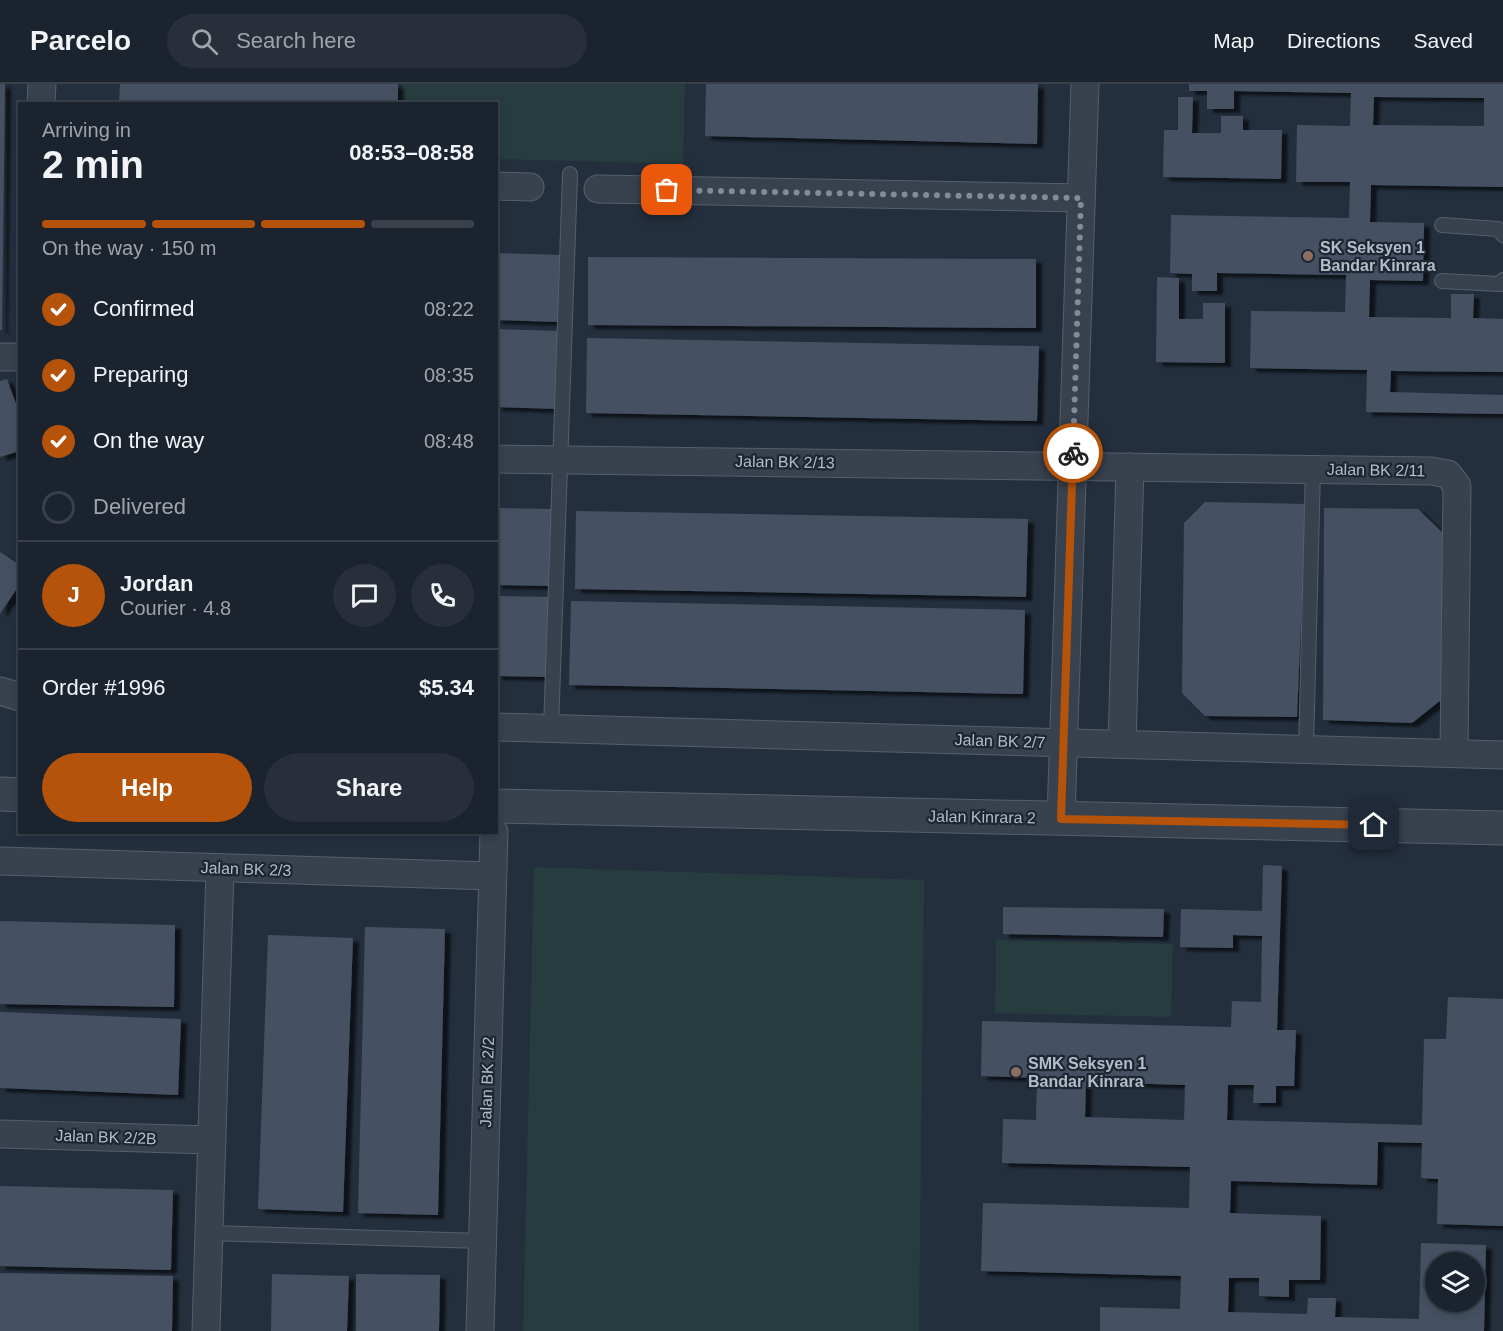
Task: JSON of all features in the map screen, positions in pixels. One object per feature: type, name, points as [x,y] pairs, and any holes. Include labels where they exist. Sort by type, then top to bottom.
[{"type":"street","points":[[41,102],[42,84]]},
{"type":"street","points":[[1061,819],[1085,84]]},
{"type":"street","points":[[498,186],[530,187]]},
{"type":"street","points":[[598,189],[1081,198]]},
{"type":"street","points":[[0,357],[18,357]]},
{"type":"street","name":"Jalan BK 2/13","points":[[498,459],[1073,465]]},
{"type":"street","name":"Jalan BK 2/11","points":[[1073,465],[1431,471],[1448,474],[1457,486],[1454,753]]},
{"type":"street","points":[[1122,744],[1130,467]]},
{"type":"street","points":[[0,691],[18,696]]},
{"type":"street","name":"Jalan BK 2/7","points":[[498,727],[1503,755]]},
{"type":"street","points":[[0,794],[18,795]]},
{"type":"street","name":"Jalan Kinrara 2","points":[[498,806],[1503,828]]},
{"type":"street","name":"Jalan BK 2/2","points":[[480,1331],[494,834]]},
{"type":"street","name":"Jalan BK 2/3","points":[[0,861],[492,876]]},
{"type":"street","points":[[206,1331],[220,868]]},
{"type":"street","name":"Jalan BK 2/2B","points":[[0,1134],[212,1140]]},
{"type":"lane","points":[[551,729],[570,174]]},
{"type":"lane","points":[[1442,225],[1498,229],[1503,236]]},
{"type":"lane","points":[[1442,281],[1490,285],[1500,284],[1503,280]]},
{"type":"lane","points":[[1306,749],[1313,469]]},
{"type":"lane","points":[[209,1233],[482,1241]]},
{"type":"green space","points":[[402,84],[685,84],[683,164],[498,159],[498,102],[401,102]]},
{"type":"green space","points":[[534,867],[924,880],[919,1331],[523,1331]]},
{"type":"green space","points":[[996,940],[1173,944],[1171,1017],[995,1013]]},
{"type":"building","points":[[0,84],[5,84],[2,330],[0,330]]},
{"type":"building","points":[[120,84],[398,84],[398,102],[119,102]]},
{"type":"building","points":[[706,84],[1038,84],[1037,144],[705,136]]},
{"type":"building","points":[[1189,84],[1503,84],[1503,187],[1371,185],[1370,222],[1424,223],[1423,281],[1370,280],[1369,317],[1451,318],[1451,294],[1474,294],[1473,318],[1503,319],[1503,372],[1391,371],[1390,392],[1503,395],[1503,414],[1366,412],[1367,370],[1250,368],[1251,311],[1345,312],[1346,275],[1217,273],[1217,291],[1192,291],[1192,274],[1170,273],[1171,215],[1349,218],[1350,182],[1296,182],[1297,125],[1350,126],[1351,93],[1234,91],[1234,109],[1207,109],[1207,91],[1189,91]],"holes":[[[1374,97],[1484,98],[1484,126],[1373,125]]]},
{"type":"building","points":[[1178,97],[1193,97],[1192,133],[1221,133],[1221,116],[1243,116],[1243,130],[1282,130],[1281,179],[1163,177],[1164,130],[1178,130]]},
{"type":"building","points":[[498,253],[561,255],[559,322],[498,320]]},
{"type":"building","points":[[588,257],[1036,259],[1036,328],[588,325]]},
{"type":"building","points":[[1157,277],[1179,278],[1179,319],[1203,319],[1203,303],[1225,303],[1225,363],[1156,362]]},
{"type":"building","points":[[498,329],[558,331],[556,409],[498,407]]},
{"type":"building","points":[[587,338],[1039,346],[1037,421],[586,413]]},
{"type":"building","points":[[7,379],[18,409],[18,452],[0,457],[0,381]]},
{"type":"building","points":[[1205,502],[1306,504],[1297,717],[1205,716],[1182,693],[1184,523]]},
{"type":"building","points":[[498,508],[553,509],[551,586],[498,585]]},
{"type":"building","points":[[1324,508],[1418,509],[1445,535],[1441,700],[1412,723],[1323,720]]},
{"type":"building","points":[[576,511],[1028,519],[1026,597],[575,589]]},
{"type":"building","points":[[0,552],[18,564],[18,587],[0,614]]},
{"type":"building","points":[[498,596],[551,597],[549,677],[498,676]]},
{"type":"building","points":[[571,601],[1025,610],[1023,694],[569,685]]},
{"type":"building","points":[[1263,865],[1282,866],[1277,1030],[1296,1030],[1294,1086],[1276,1086],[1276,1103],[1253,1103],[1254,1085],[1228,1085],[1227,1120],[1422,1125],[1424,1039],[1446,1039],[1448,997],[1503,999],[1503,1226],[1437,1224],[1438,1179],[1421,1178],[1422,1143],[1378,1142],[1377,1185],[1231,1181],[1230,1213],[1321,1216],[1320,1280],[1289,1280],[1289,1297],[1259,1296],[1259,1278],[1229,1278],[1228,1312],[1307,1314],[1308,1298],[1336,1298],[1335,1317],[1419,1319],[1421,1243],[1486,1245],[1485,1288],[1485,1252],[1425,1252],[1425,1312],[1484,1312],[1484,1331],[1100,1331],[1100,1307],[1180,1309],[1181,1276],[981,1271],[983,1203],[1189,1208],[1190,1167],[1002,1163],[1003,1119],[1036,1120],[1037,1078],[981,1076],[982,1021],[1231,1027],[1232,1001],[1261,1002],[1262,936],[1233,935],[1233,948],[1180,947],[1181,909],[1262,911]],"holes":[[[1086,1082],[1185,1085],[1184,1120],[1085,1117]]]},
{"type":"building","points":[[1003,907],[1164,909],[1163,937],[1003,934]]},
{"type":"building","points":[[0,921],[175,925],[174,1007],[0,1004]]},
{"type":"building","points":[[365,927],[445,929],[438,1215],[358,1213]]},
{"type":"building","points":[[268,935],[353,938],[343,1212],[258,1209]]},
{"type":"building","points":[[0,1012],[181,1019],[178,1095],[0,1088]]},
{"type":"building","points":[[0,1186],[173,1190],[171,1270],[0,1266]]},
{"type":"building","points":[[0,1273],[173,1276],[172,1331],[0,1331]]},
{"type":"building","points":[[272,1274],[349,1276],[347,1331],[271,1331]]},
{"type":"building","points":[[356,1274],[440,1275],[439,1331],[356,1331]]},
{"type":"way so far","points":[[667,190],[1081,198],[1073,453]]},
{"type":"place","name":"SK Seksyen 1 Bandar Kinrara","points":[[1308,256]]},
{"type":"place","name":"SMK Seksyen 1 Bandar Kinrara","points":[[1016,1072]]},
{"type":"route","points":[[1073,453],[1061,819],[1374,825]]}]
